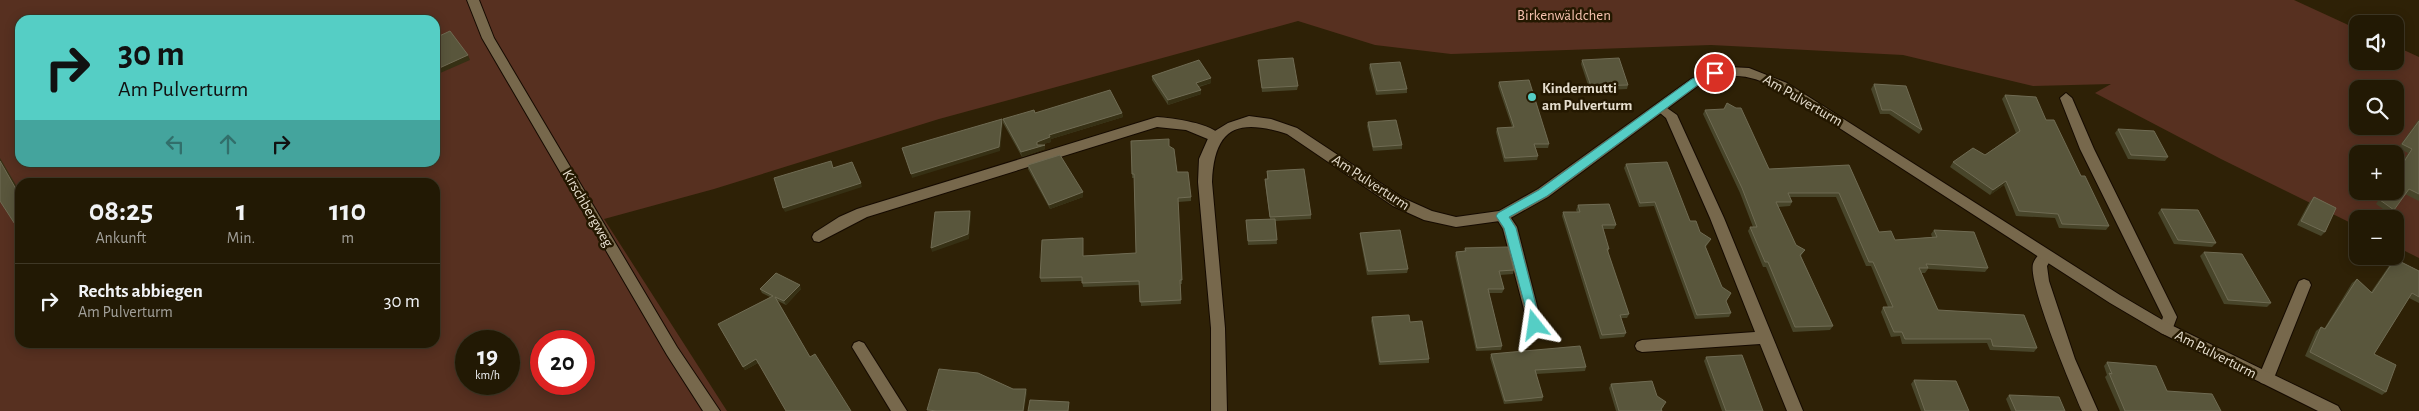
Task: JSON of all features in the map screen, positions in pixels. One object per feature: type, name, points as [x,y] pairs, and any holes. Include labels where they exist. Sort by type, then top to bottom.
[{"type":"street","name":"Kirschbergweg","points":[[473,0],[488,38],[672,351],[712,411]]},
{"type":"street","name":"Am Pulverturm","points":[[1215,137],[1233,126],[1249,121],[1271,124],[1292,131],[1398,202],[1414,210],[1456,222],[1502,216],[1543,193],[1695,82],[1715,73],[1745,70],[1760,74],[1783,86],[1879,146],[2046,256],[2166,329],[2333,411]]},
{"type":"street","name":"Am Pulverturm","points":[[2066,98],[2087,149],[2170,317],[2166,329]]},
{"type":"street","points":[[1660,108],[1671,115],[1766,337],[1795,411]]},
{"type":"street","points":[[819,237],[844,220],[862,213],[1157,122],[1175,122],[1194,127],[1215,137],[1206,159],[1205,182],[1218,328],[1219,411]]},
{"type":"street","points":[[1502,216],[1510,228],[1535,325]]},
{"type":"street","points":[[2046,256],[2040,265],[2042,281],[2067,358],[2090,411]]},
{"type":"street","name":"Am Pulverturm","points":[[2266,378],[2304,285]]},
{"type":"street","points":[[1642,346],[1766,337]]},
{"type":"street","points":[[859,347],[900,411]]},
{"type":"green space","name":"Birkenwäldchen","points":[[0,0],[2294,0],[2349,25],[2349,70],[2404,70],[2404,50],[2419,57],[2419,258],[2404,250],[2404,210],[2349,210],[2349,222],[2221,159],[2095,93],[2111,84],[2033,86],[1903,55],[1711,45],[1451,54],[1375,45],[1298,21],[939,119],[714,189],[604,219],[727,411],[0,411]]},
{"type":"building","points":[[450,31],[468,55],[440,68],[440,36]]},
{"type":"building","points":[[1293,58],[1298,86],[1262,88],[1258,60]]},
{"type":"building","points":[[1619,58],[1628,85],[1591,86],[1582,60]]},
{"type":"building","points":[[1199,60],[1211,78],[1196,83],[1201,90],[1168,100],[1152,76]]},
{"type":"building","points":[[1400,62],[1407,89],[1377,91],[1370,64]]},
{"type":"building","points":[[1529,80],[1549,144],[1534,144],[1538,156],[1505,158],[1497,128],[1514,127],[1499,82]]},
{"type":"building","points":[[1874,84],[1906,86],[1922,130],[1891,110],[1882,110]]},
{"type":"building","points":[[1110,90],[1122,113],[1049,135],[1050,137],[1037,142],[1037,145],[1045,145],[1021,152],[1003,119],[1034,110],[1035,113]]},
{"type":"building","points":[[2005,95],[2036,97],[2046,120],[2054,120],[2081,176],[2085,176],[2109,226],[2062,224],[2058,214],[2019,211],[2006,181],[1993,190],[1953,162],[1973,148],[1985,155],[2020,131]]},
{"type":"building","points":[[1727,103],[1736,108],[1741,108],[1769,169],[1849,165],[1879,232],[1891,231],[1895,240],[1937,237],[1934,230],[1974,232],[1988,268],[1926,264],[1928,268],[1919,268],[1938,310],[2024,315],[2037,348],[1993,346],[1991,339],[1905,339],[1902,332],[1894,332],[1883,307],[1893,307],[1873,262],[1869,262],[1839,193],[1788,193],[1792,202],[1776,202],[1796,245],[1805,250],[1800,255],[1833,326],[1795,327],[1768,262],[1765,262],[1750,227],[1757,227],[1742,188],[1705,110],[1724,109]]},
{"type":"building","points":[[1002,119],[999,147],[911,174],[902,148]]},
{"type":"building","points":[[1396,120],[1402,145],[1373,147],[1368,122]]},
{"type":"building","points":[[2419,121],[2419,194],[2409,189],[2404,196],[2404,162],[2412,149],[2402,144]]},
{"type":"building","points":[[2118,129],[2154,131],[2168,157],[2131,155]]},
{"type":"building","points":[[1169,139],[1169,146],[1174,149],[1177,172],[1188,172],[1191,197],[1178,198],[1182,280],[1180,280],[1181,300],[1140,302],[1139,281],[1082,283],[1082,277],[1040,278],[1042,240],[1083,238],[1083,256],[1136,253],[1134,174],[1132,174],[1131,141]]},
{"type":"building","points":[[1060,155],[1083,192],[1049,205],[1028,165]]},
{"type":"building","points":[[0,161],[15,187],[15,224],[0,201]]},
{"type":"building","points":[[831,161],[833,168],[852,162],[861,183],[783,208],[774,178]]},
{"type":"building","points":[[1667,162],[1690,221],[1696,221],[1700,232],[1711,239],[1705,246],[1722,287],[1731,293],[1726,301],[1731,313],[1697,315],[1655,202],[1640,203],[1626,164]]},
{"type":"building","points":[[1304,169],[1311,215],[1270,217],[1265,179],[1268,179],[1267,171]]},
{"type":"building","points":[[2314,197],[2336,208],[2325,232],[2301,221]]},
{"type":"building","points":[[2380,200],[2401,200],[2394,210]]},
{"type":"building","points":[[1609,204],[1616,225],[1602,225],[1609,249],[1607,249],[1629,314],[1620,315],[1626,333],[1602,335],[1563,212],[1580,212],[1578,205]]},
{"type":"building","points":[[2161,209],[2198,210],[2216,243],[2178,240]]},
{"type":"building","points":[[970,211],[968,234],[931,248],[935,212]]},
{"type":"building","points":[[1275,219],[1277,240],[1248,241],[1246,220]]},
{"type":"building","points":[[1400,230],[1408,269],[1368,271],[1360,233]]},
{"type":"building","points":[[1508,247],[1514,270],[1499,271],[1504,289],[1488,289],[1502,346],[1477,348],[1456,252],[1466,251],[1465,248]]},
{"type":"building","points":[[2204,252],[2242,254],[2271,303],[2228,300]]},
{"type":"building","points":[[2404,264],[2419,271],[2419,297],[2412,293],[2374,354],[2396,365],[2386,392],[2310,352],[2321,327],[2325,329],[2357,279],[2372,293],[2391,265]]},
{"type":"building","points":[[776,273],[800,285],[784,301],[775,297],[810,357],[815,354],[851,411],[786,411],[756,359],[743,367],[718,324],[773,296],[760,289]]},
{"type":"building","points":[[1409,315],[1410,322],[1422,321],[1429,359],[1380,362],[1372,317]]},
{"type":"building","points":[[1580,346],[1586,367],[1535,370],[1543,397],[1505,401],[1491,354]]},
{"type":"building","points":[[1742,355],[1763,411],[1726,411],[1706,357]]},
{"type":"building","points":[[2107,362],[2156,366],[2167,391],[2212,394],[2221,411],[2125,411],[2109,373],[2112,374]]},
{"type":"building","points":[[939,369],[978,373],[1013,389],[1026,389],[1023,411],[927,410]]},
{"type":"building","points":[[1914,380],[1956,381],[1969,411],[1925,411]]},
{"type":"building","points":[[1652,381],[1657,396],[1666,402],[1661,409],[1662,411],[1619,411],[1611,384]]},
{"type":"building","points":[[2009,395],[2059,397],[2065,411],[2016,411]]},
{"type":"building","points":[[1030,400],[1069,402],[1068,411],[1028,411]]},
{"type":"place","name":"Kindermutti am Pulverturm","points":[[1532,97]]},
{"type":"route","points":[[1535,325],[1510,228],[1502,216],[1543,193],[1695,82],[1715,73]]}]
